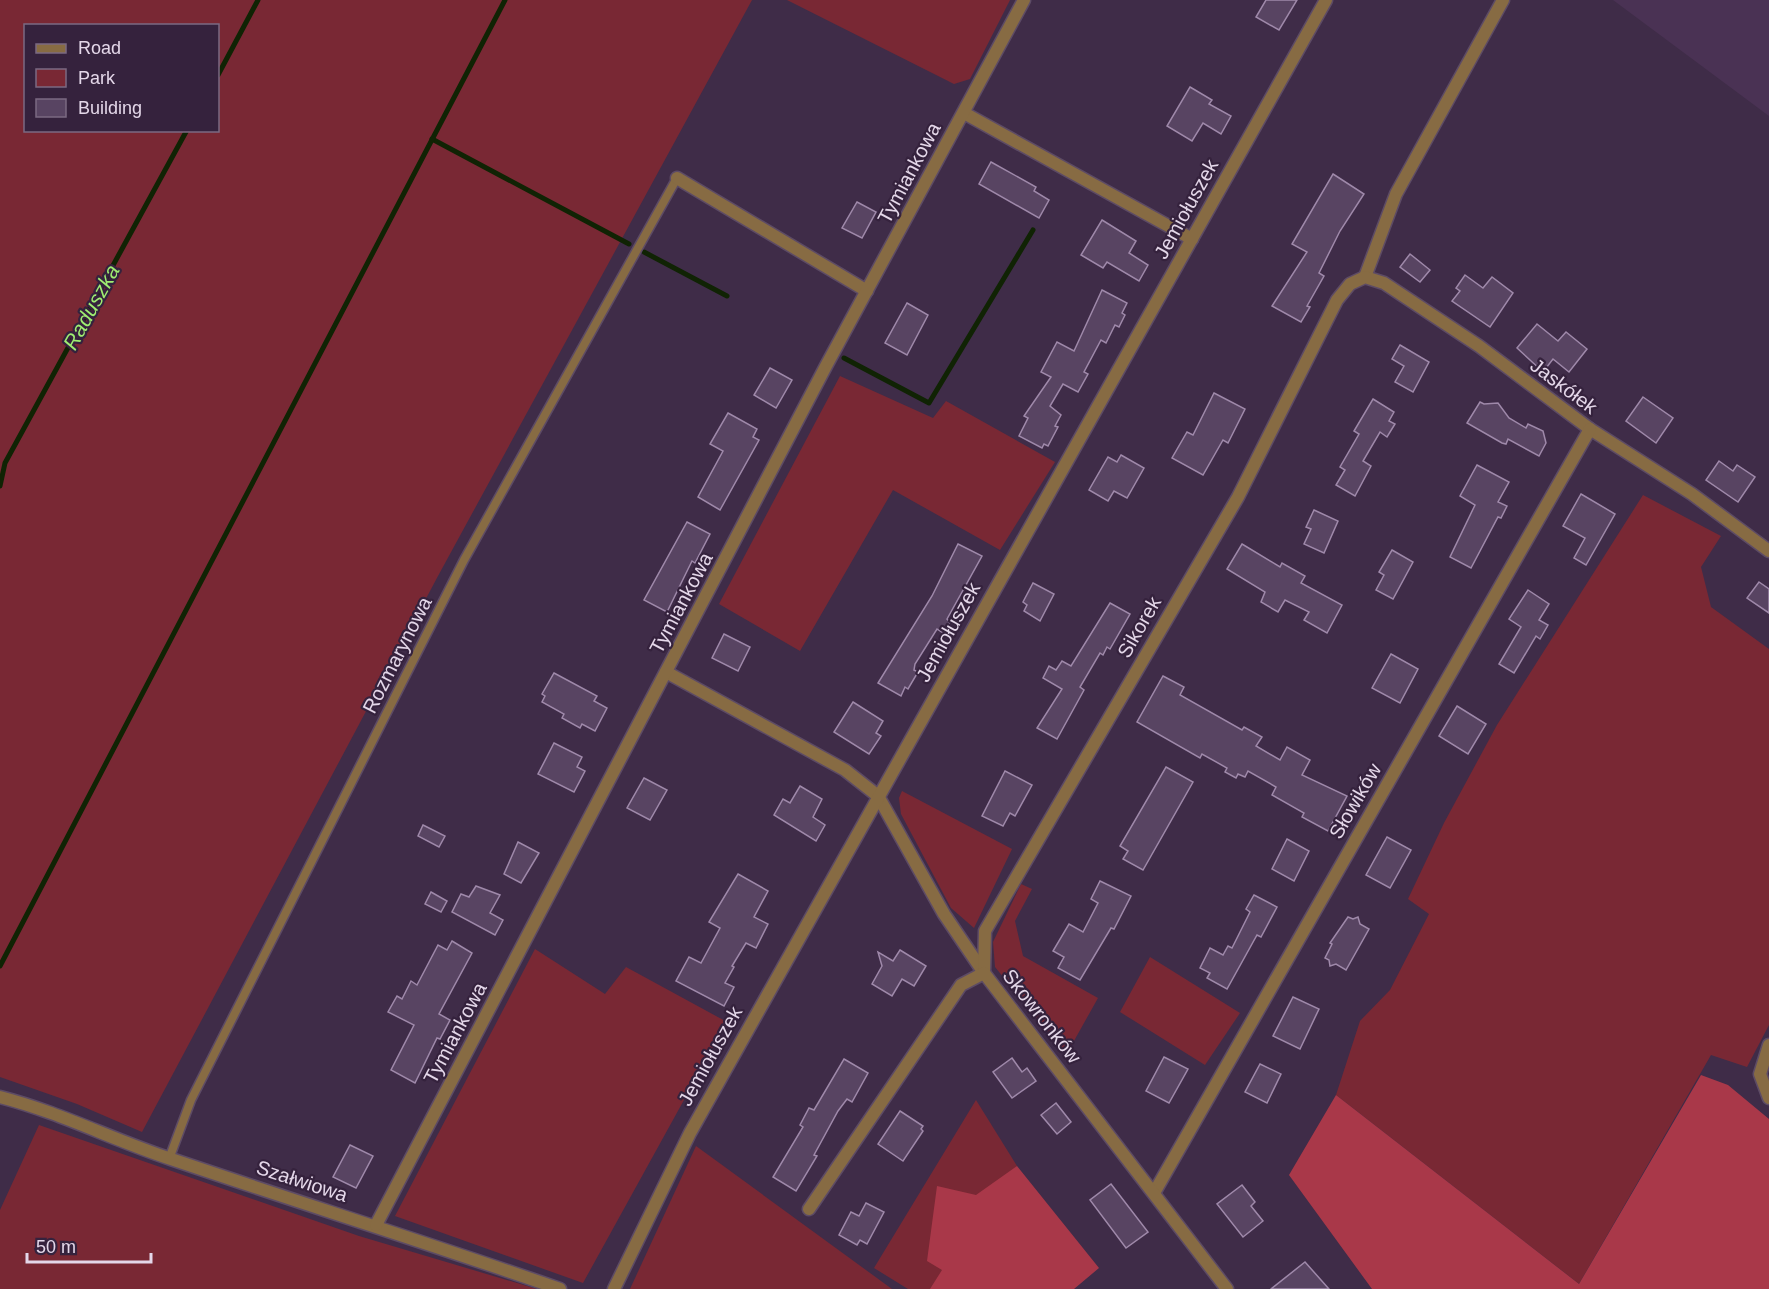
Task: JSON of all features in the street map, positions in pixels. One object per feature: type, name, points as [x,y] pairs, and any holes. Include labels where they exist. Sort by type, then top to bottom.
[{"type":"street","name":"Tymiankowa","points":[[376,1225],[867,291],[1024,0]]},
{"type":"street","name":"Jemiołuszek","points":[[614,1289],[690,1133],[1326,0]]},
{"type":"street","points":[[1365,277],[1396,194],[1503,0]]},
{"type":"street","points":[[963,113],[1192,239]]},
{"type":"street","points":[[677,178],[867,291]]},
{"type":"street","name":"Sikorek","points":[[984,973],[985,931],[1238,497],[1337,300],[1350,284],[1365,277]]},
{"type":"street","name":"Jaskółek","points":[[1365,277],[1384,283],[1479,346],[1590,429],[1692,494],[1769,551]]},
{"type":"street","name":"Słowików","points":[[1154,1192],[1590,429]]},
{"type":"street","points":[[666,672],[845,770],[878,796],[944,914],[984,973]]},
{"type":"street","name":"Skowronków","points":[[809,1209],[961,985],[984,973],[1227,1289]]},
{"type":"street","points":[[1769,1045],[1760,1074],[1769,1098]]},
{"type":"street","name":"Szałwiowa","points":[[0,1097],[34,1106],[169,1159],[376,1225],[560,1289]]},
{"type":"lane","name":"Rozmarynowa","points":[[169,1159],[191,1100],[464,560],[677,178]]},
{"type":"shaded area","points":[[1613,0],[1769,0],[1769,116]]},
{"type":"shaded area","points":[[1701,1075],[1728,1085],[1769,1119],[1769,1289],[1372,1289],[1289,1175],[1336,1095],[1579,1284]]},
{"type":"shaded area","points":[[1017,1166],[1099,1268],[1074,1289],[930,1289],[942,1270],[927,1261],[937,1186],[976,1195]]},
{"type":"green space","points":[[0,0],[752,0],[438,576],[142,1132],[77,1104],[0,1077]]},
{"type":"green space","points":[[787,0],[1010,0],[970,79],[954,84]]},
{"type":"green space","points":[[840,376],[933,418],[946,401],[1055,462],[1000,550],[893,490],[800,651],[719,604]]},
{"type":"green space","points":[[1643,495],[1721,536],[1701,567],[1711,607],[1769,649],[1769,1025],[1747,1067],[1711,1055],[1579,1284],[1336,1095],[1360,1021],[1390,990],[1429,914],[1408,899],[1444,823],[1497,725]]},
{"type":"green space","points":[[902,791],[1012,849],[974,928],[951,908],[901,814],[899,798]]},
{"type":"green space","points":[[1021,884],[1032,889],[1015,921],[1023,956],[1098,998],[1070,1048],[1061,1048],[995,967],[993,942]]},
{"type":"green space","points":[[535,949],[605,994],[626,967],[727,1022],[583,1283],[395,1216]]},
{"type":"green space","points":[[1150,957],[1240,1013],[1205,1065],[1120,1012]]},
{"type":"green space","points":[[976,1100],[1017,1166],[931,1289],[908,1289],[874,1268]]},
{"type":"green space","points":[[39,1125],[359,1236],[537,1289],[0,1289],[0,1210]]},
{"type":"green space","points":[[696,1146],[892,1289],[630,1289]]},
{"type":"building","points":[[1266,0],[1297,0],[1279,30],[1256,17]]},
{"type":"building","points":[[1190,87],[1212,100],[1209,104],[1231,116],[1221,134],[1203,123],[1192,141],[1167,126]]},
{"type":"building","points":[[991,162],[1036,187],[1034,191],[1049,200],[1039,218],[979,184]]},
{"type":"building","points":[[1333,174],[1364,194],[1340,231],[1319,273],[1324,276],[1301,322],[1272,306],[1307,252],[1292,244]]},
{"type":"building","points":[[857,202],[876,212],[862,238],[842,228]]},
{"type":"building","points":[[1102,220],[1136,241],[1129,253],[1148,265],[1139,281],[1107,262],[1103,268],[1081,255]]},
{"type":"building","points":[[1410,254],[1430,270],[1420,282],[1400,267]]},
{"type":"building","points":[[1465,275],[1483,288],[1492,277],[1513,293],[1490,327],[1452,301],[1460,291],[1456,288]]},
{"type":"building","points":[[1102,290],[1127,303],[1122,313],[1125,315],[1119,327],[1115,325],[1106,343],[1101,340],[1084,372],[1088,374],[1078,392],[1063,384],[1050,406],[1061,415],[1055,426],[1058,427],[1048,446],[1044,444],[1042,448],[1019,436],[1028,418],[1024,416],[1051,377],[1041,372],[1057,342],[1074,351]]},
{"type":"building","points":[[907,303],[928,315],[907,355],[885,343]]},
{"type":"building","points":[[1537,324],[1558,341],[1566,332],[1587,349],[1569,372],[1553,359],[1543,372],[1517,348]]},
{"type":"building","points":[[1400,345],[1429,362],[1413,392],[1395,382],[1404,366],[1392,359]]},
{"type":"building","points":[[770,368],[792,380],[776,408],[754,395]]},
{"type":"building","points":[[1214,393],[1245,409],[1228,443],[1223,440],[1203,475],[1172,458],[1187,432],[1193,435]]},
{"type":"building","points":[[1643,397],[1673,418],[1656,443],[1626,421]]},
{"type":"building","points":[[1373,399],[1394,412],[1389,421],[1395,424],[1387,437],[1380,432],[1363,461],[1371,466],[1355,496],[1336,485],[1345,470],[1340,467],[1359,434],[1354,431]]},
{"type":"building","points":[[1480,402],[1498,403],[1509,418],[1526,428],[1528,424],[1543,431],[1546,443],[1539,456],[1508,439],[1506,444],[1502,443],[1467,423]]},
{"type":"building","points":[[728,413],[757,429],[753,437],[759,440],[720,510],[698,497],[723,451],[710,444]]},
{"type":"building","points":[[1121,455],[1144,468],[1127,498],[1114,491],[1108,501],[1089,490],[1108,457],[1117,462]]},
{"type":"building","points":[[1719,461],[1733,471],[1737,465],[1755,477],[1738,502],[1706,480]]},
{"type":"building","points":[[1477,465],[1509,482],[1498,502],[1507,506],[1501,518],[1498,517],[1471,568],[1450,557],[1475,505],[1460,496]]},
{"type":"building","points":[[1581,494],[1615,514],[1586,565],[1574,558],[1585,538],[1563,526]]},
{"type":"building","points":[[1314,510],[1338,521],[1324,553],[1304,544],[1311,529],[1306,527]]},
{"type":"building","points":[[687,522],[710,534],[695,563],[692,561],[667,612],[644,600]]},
{"type":"building","points":[[958,544],[982,556],[947,619],[950,622],[943,633],[937,629],[915,664],[914,670],[918,672],[908,689],[905,687],[901,696],[878,683],[932,596]]},
{"type":"building","points":[[1242,544],[1280,567],[1282,563],[1305,576],[1301,583],[1342,605],[1327,633],[1304,620],[1309,612],[1285,600],[1278,612],[1261,602],[1265,592],[1227,569]]},
{"type":"building","points":[[1392,550],[1413,562],[1393,599],[1376,590],[1384,575],[1379,572]]},
{"type":"building","points":[[1759,582],[1769,589],[1769,613],[1747,598]]},
{"type":"building","points":[[1033,583],[1054,594],[1040,621],[1024,611],[1027,605],[1023,602]]},
{"type":"building","points":[[1528,590],[1549,604],[1539,620],[1548,625],[1540,639],[1536,636],[1514,673],[1499,664],[1521,627],[1509,619]]},
{"type":"building","points":[[1110,603],[1130,614],[1110,649],[1107,647],[1103,655],[1100,653],[1080,687],[1084,690],[1057,739],[1037,728],[1062,689],[1043,678],[1049,666],[1056,670],[1062,661],[1071,666]]},
{"type":"building","points":[[724,634],[750,647],[738,671],[712,658]]},
{"type":"building","points":[[1391,654],[1418,669],[1400,703],[1372,688]]},
{"type":"building","points":[[554,673],[597,696],[594,701],[607,708],[595,731],[582,724],[580,728],[562,718],[564,714],[542,702],[545,696],[542,694]]},
{"type":"building","points":[[1163,676],[1184,687],[1180,695],[1242,730],[1244,727],[1262,737],[1256,746],[1280,760],[1287,747],[1310,760],[1302,775],[1347,796],[1328,831],[1302,817],[1304,813],[1272,795],[1276,787],[1248,771],[1245,777],[1238,774],[1236,778],[1225,772],[1227,768],[1202,754],[1200,758],[1137,722]]},
{"type":"building","points":[[853,702],[883,721],[876,733],[881,736],[869,754],[834,732]]},
{"type":"building","points":[[1457,706],[1486,724],[1468,754],[1439,736]]},
{"type":"building","points":[[554,743],[582,757],[577,767],[585,771],[574,792],[538,774]]},
{"type":"building","points":[[1166,767],[1193,782],[1143,870],[1123,859],[1128,851],[1120,846]]},
{"type":"building","points":[[1005,771],[1032,785],[1015,816],[1010,813],[1003,826],[982,816]]},
{"type":"building","points":[[644,778],[667,790],[650,820],[627,808]]},
{"type":"building","points":[[800,786],[822,799],[813,817],[825,825],[816,841],[774,815],[783,799],[790,803]]},
{"type":"building","points":[[423,825],[445,836],[439,847],[418,836]]},
{"type":"building","points":[[1387,837],[1411,850],[1390,888],[1366,875]]},
{"type":"building","points":[[1287,839],[1309,851],[1294,881],[1272,869]]},
{"type":"building","points":[[518,842],[539,853],[521,883],[504,874]]},
{"type":"building","points":[[738,874],[768,891],[754,917],[768,924],[756,948],[746,943],[732,966],[734,967],[725,983],[734,987],[724,1006],[676,981],[689,957],[701,963],[720,928],[709,922]]},
{"type":"building","points":[[1100,881],[1131,896],[1114,929],[1111,928],[1080,980],[1058,968],[1064,957],[1053,951],[1069,924],[1083,932],[1098,903],[1091,899]]},
{"type":"building","points":[[476,886],[500,895],[490,913],[503,920],[495,935],[452,912],[461,894],[469,897]]},
{"type":"building","points":[[431,892],[447,901],[441,912],[425,904]]},
{"type":"building","points":[[1254,895],[1277,907],[1261,937],[1257,935],[1227,989],[1207,978],[1210,973],[1200,968],[1210,948],[1223,955],[1228,946],[1232,948],[1250,912],[1246,909]]},
{"type":"building","points":[[1348,917],[1353,919],[1358,917],[1360,924],[1369,929],[1346,970],[1336,964],[1330,966],[1329,960],[1325,958],[1332,944],[1330,943]]},
{"type":"building","points":[[452,941],[472,953],[439,1014],[450,1020],[440,1039],[437,1038],[415,1083],[391,1070],[414,1025],[388,1012],[397,996],[402,999],[411,981],[417,985],[438,945],[447,950]]},
{"type":"building","points":[[900,950],[926,966],[914,986],[902,979],[892,996],[872,984],[882,966],[878,952],[893,961]]},
{"type":"building","points":[[1293,997],[1319,1009],[1300,1049],[1273,1036]]},
{"type":"building","points":[[1164,1057],[1188,1069],[1169,1103],[1146,1091]]},
{"type":"building","points":[[1012,1058],[1022,1072],[1027,1068],[1036,1081],[1012,1098],[993,1072]]},
{"type":"building","points":[[844,1059],[868,1073],[852,1102],[847,1099],[838,1111],[814,1155],[817,1156],[796,1191],[773,1177],[803,1127],[800,1125],[809,1108],[814,1110]]},
{"type":"building","points":[[1260,1064],[1281,1074],[1267,1103],[1245,1092]]},
{"type":"building","points":[[1056,1103],[1071,1122],[1057,1134],[1041,1115]]},
{"type":"building","points":[[900,1111],[923,1126],[921,1129],[923,1131],[903,1161],[878,1144]]},
{"type":"building","points":[[350,1145],[373,1156],[356,1188],[333,1177]]},
{"type":"building","points":[[1111,1184],[1148,1232],[1126,1248],[1090,1200]]},
{"type":"building","points":[[1242,1185],[1255,1202],[1251,1206],[1263,1221],[1243,1237],[1217,1204]]},
{"type":"building","points":[[866,1203],[884,1212],[867,1244],[860,1240],[857,1245],[839,1235],[851,1212],[859,1216]]},
{"type":"building","points":[[1305,1262],[1329,1289],[1271,1289]]},
{"type":"waterway","name":"Raduszka","points":[[219,73],[258,0]]},
{"type":"waterway","points":[[0,966],[505,0]]},
{"type":"waterway","name":"Raduszka","points":[[0,486],[5,463],[186,132]]},
{"type":"waterway","points":[[432,139],[629,244]]},
{"type":"waterway","points":[[844,358],[929,403],[1033,230]]},
{"type":"waterway","points":[[644,252],[727,296]]}]
